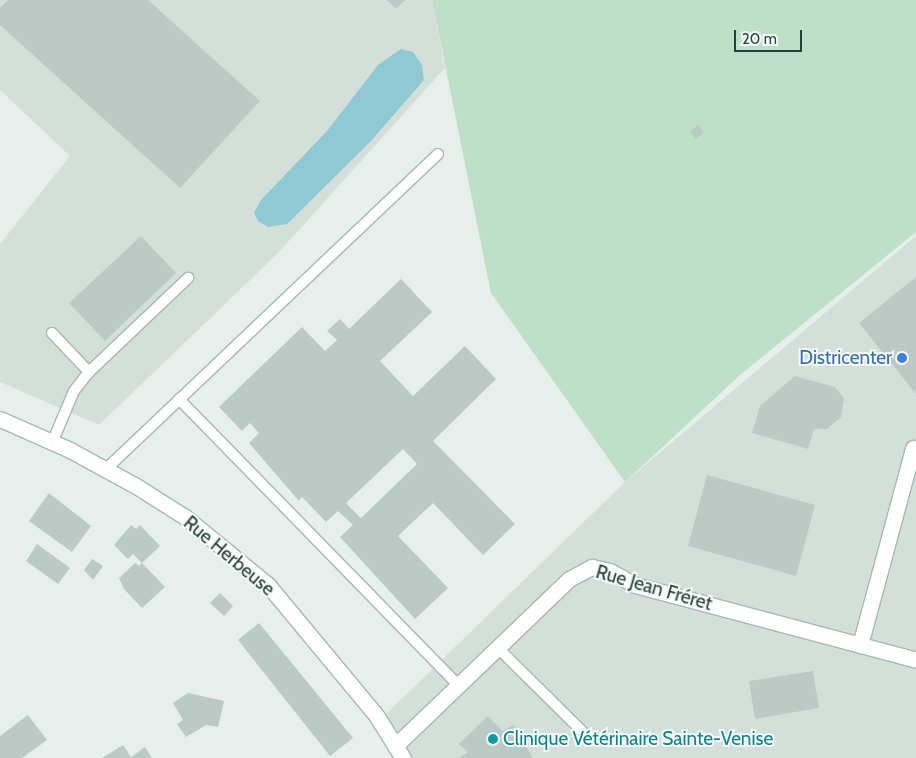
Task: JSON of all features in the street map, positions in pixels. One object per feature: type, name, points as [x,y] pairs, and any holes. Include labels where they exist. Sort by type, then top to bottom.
[{"type":"street","name":"Rue Herbeuse","points":[[0,420],[52,443],[105,470],[185,517],[268,585],[376,715],[399,752]]},
{"type":"street","points":[[860,645],[914,446]]},
{"type":"street","name":"Rue Jean Fréret","points":[[399,752],[458,686],[569,578],[592,567],[610,572],[635,585],[916,660]]},
{"type":"lane","points":[[105,470],[438,154]]},
{"type":"lane","points":[[52,443],[74,391],[89,372],[188,278]]},
{"type":"lane","points":[[52,333],[89,372]]},
{"type":"lane","points":[[180,399],[458,686]]},
{"type":"lane","points":[[498,647],[586,735]]},
{"type":"shaded area","points":[[0,0],[432,0],[445,68],[278,253],[99,425],[0,382],[0,244],[70,156],[0,90]]},
{"type":"shaded area","points":[[916,236],[916,758],[411,758],[386,714],[625,482]]},
{"type":"green space","points":[[432,0],[916,0],[916,232],[740,375],[625,482],[491,293]]},
{"type":"water","points":[[401,49],[413,52],[422,65],[424,80],[371,141],[287,224],[268,227],[258,221],[254,213],[261,200],[327,131],[378,65]]},
{"type":"building","points":[[8,0],[148,0],[260,101],[180,188],[0,25],[0,8]]},
{"type":"building","points":[[387,0],[405,0],[396,9]]},
{"type":"building","points":[[698,125],[704,132],[696,139],[690,131]]},
{"type":"building","points":[[141,236],[176,273],[105,341],[69,303]]},
{"type":"building","name":"Districenter","points":[[916,277],[916,394],[859,323]]},
{"type":"building","points":[[401,279],[432,312],[380,361],[413,396],[465,346],[496,379],[433,441],[515,524],[483,555],[433,503],[398,536],[448,588],[415,619],[340,537],[353,525],[338,511],[326,522],[302,497],[299,501],[249,443],[259,433],[250,423],[242,431],[219,407],[302,327],[325,351],[337,340],[327,331],[340,319],[349,329]],"holes":[[[403,449],[417,464],[361,518],[346,503]]]},
{"type":"building","points":[[795,376],[835,387],[844,398],[841,417],[827,429],[814,429],[808,449],[752,433],[760,406]]},
{"type":"building","points":[[707,475],[815,505],[796,576],[688,546]]},
{"type":"building","points":[[49,493],[91,526],[72,552],[29,521]]},
{"type":"building","points":[[131,525],[136,529],[140,525],[160,546],[142,563],[133,554],[128,559],[114,545]]},
{"type":"building","points":[[37,544],[70,568],[58,584],[26,561]]},
{"type":"building","points":[[92,559],[103,566],[93,580],[84,570]]},
{"type":"building","points":[[135,563],[139,566],[142,563],[165,587],[142,608],[124,589],[119,578]]},
{"type":"building","points":[[220,593],[233,606],[224,616],[210,603]]},
{"type":"building","points":[[259,623],[353,738],[330,756],[238,640]]},
{"type":"building","points":[[813,671],[819,708],[755,719],[749,681]]},
{"type":"building","points":[[188,693],[224,701],[218,727],[206,725],[186,737],[177,724],[183,720],[173,703]]},
{"type":"building","points":[[28,715],[47,740],[22,758],[0,758],[0,736]]},
{"type":"building","name":"Clinique Vétérinaire Sainte-Venise","points":[[488,716],[502,731],[513,725],[533,758],[458,758],[468,752],[459,744]]},
{"type":"building","points":[[123,745],[131,757],[145,747],[152,758],[102,758]]},
{"type":"place","name":"Districenter","points":[[902,358]]},
{"type":"place","name":"Clinique Vétérinaire Sainte-Venise","points":[[493,739]]}]
